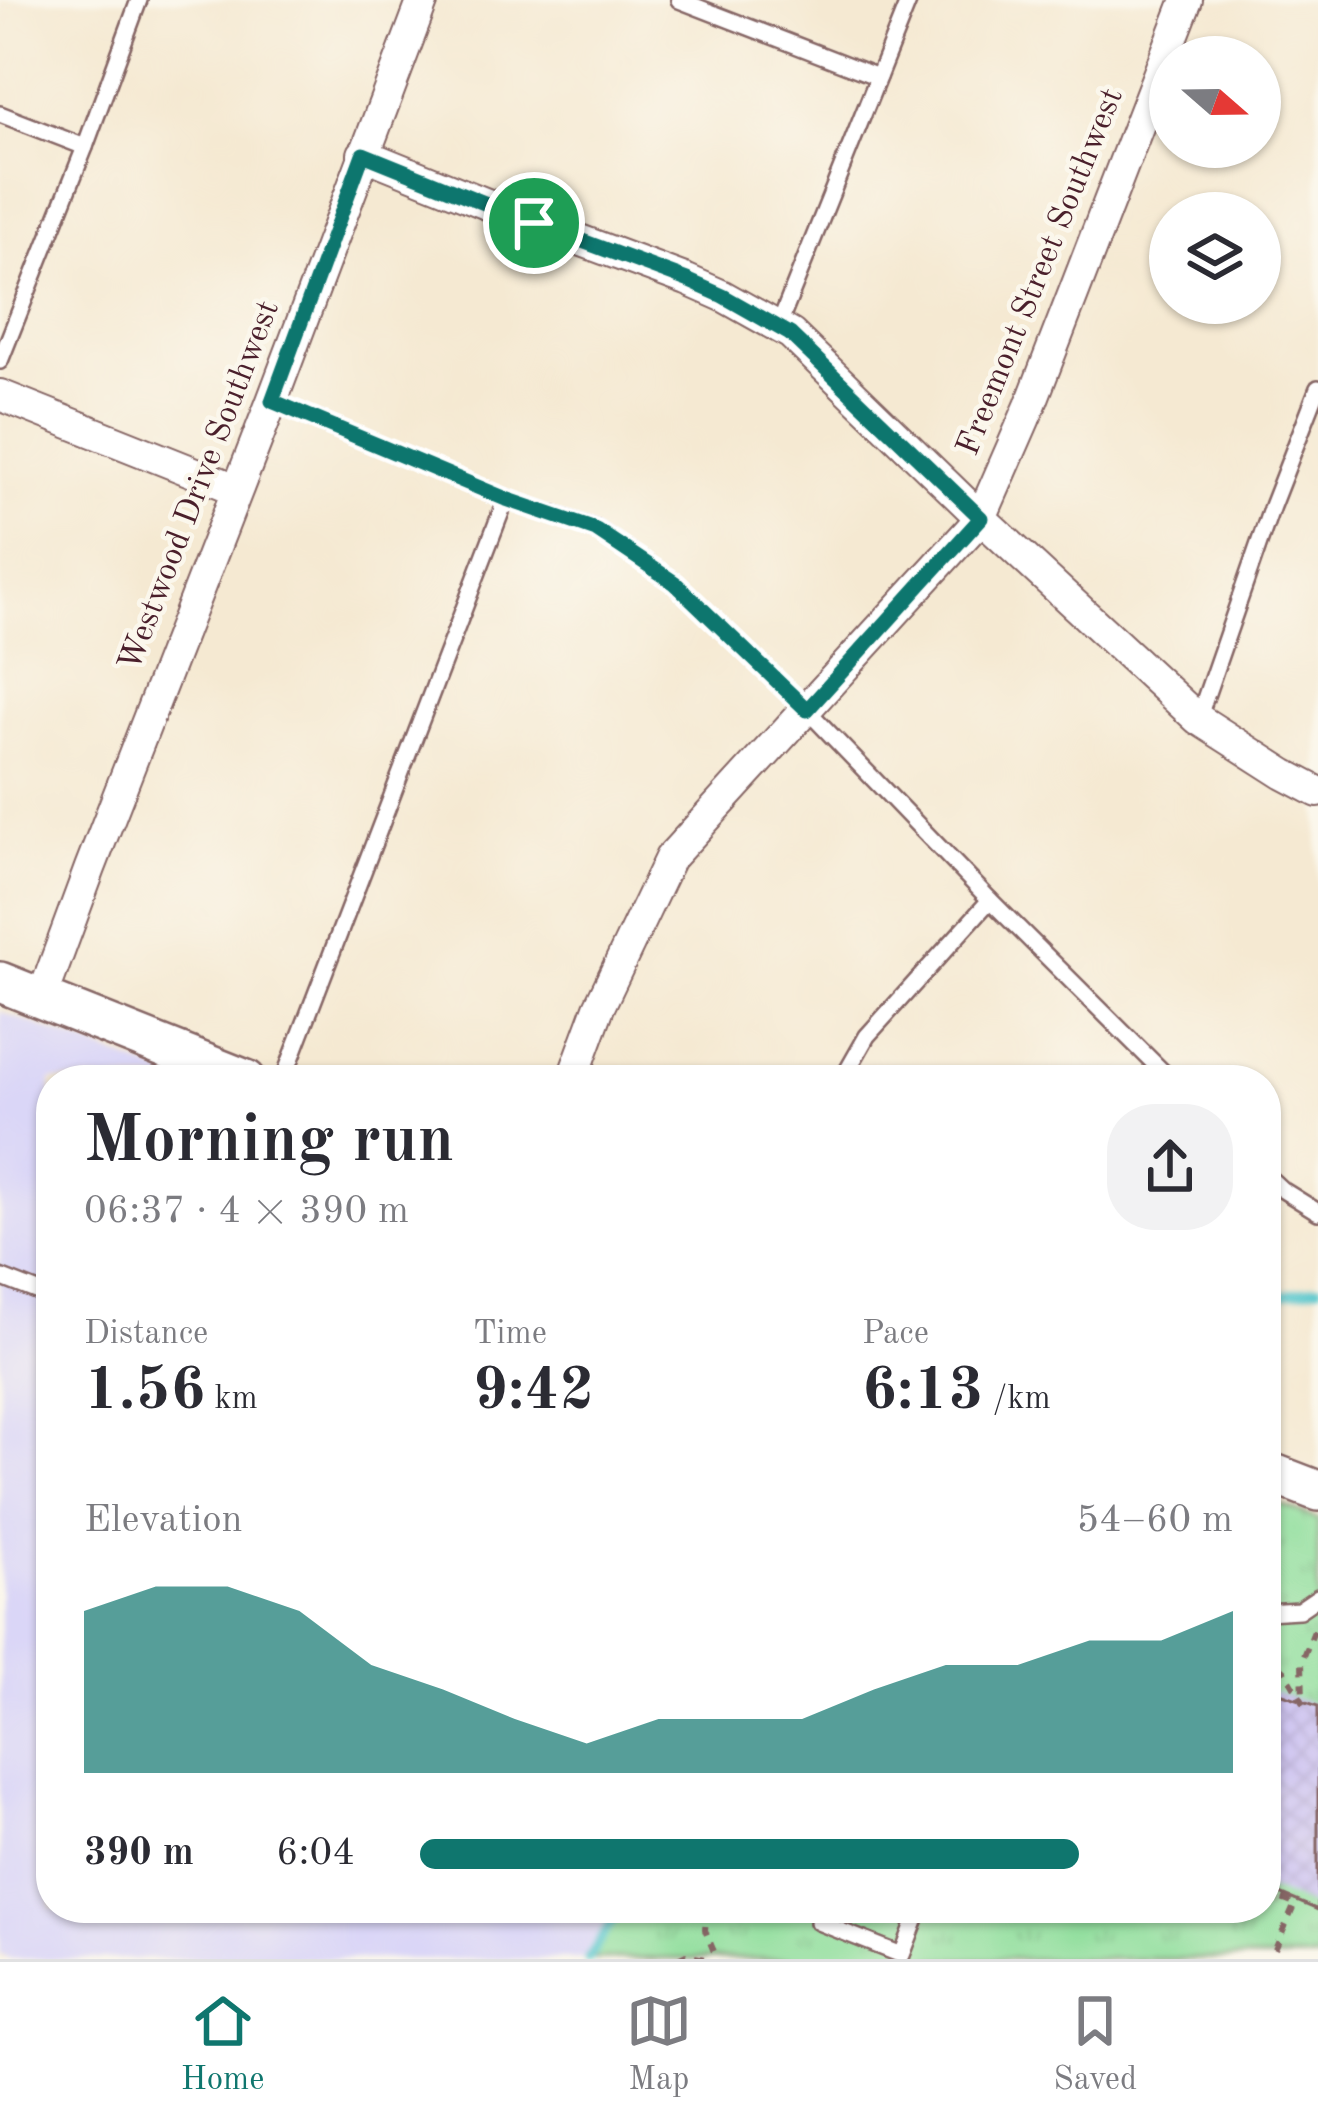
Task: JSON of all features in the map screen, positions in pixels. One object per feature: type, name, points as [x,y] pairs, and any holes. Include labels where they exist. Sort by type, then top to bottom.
[{"type":"street","name":"Westwood Drive Southwest","points":[[42,998],[423,0]]},
{"type":"street","name":"Freemont Street Southwest","points":[[578,1065],[599,1007],[670,858],[981,518],[1030,406],[1187,0]]},
{"type":"street","points":[[363,154],[687,280],[790,334],[1198,718],[1318,792]]},
{"type":"street","points":[[0,395],[236,489]]},
{"type":"street","points":[[0,982],[209,1065]]},
{"type":"street","points":[[1281,1477],[1318,1491]]},
{"type":"lane","points":[[0,361],[139,0]]},
{"type":"lane","points":[[679,0],[878,77]]},
{"type":"lane","points":[[778,327],[909,0]]},
{"type":"lane","points":[[0,114],[85,147]]},
{"type":"lane","points":[[1198,718],[1318,388]]},
{"type":"lane","points":[[272,401],[506,499],[596,530],[675,583],[807,710],[1156,1065]]},
{"type":"lane","points":[[289,1065],[506,499]]},
{"type":"lane","points":[[851,1065],[867,1036],[990,900]]},
{"type":"lane","points":[[1281,1189],[1318,1212]]},
{"type":"lane","points":[[0,1277],[36,1291]]},
{"type":"lane","points":[[1281,1611],[1299,1610],[1318,1598]]},
{"type":"lane","points":[[821,1923],[902,1955],[914,1923]]},
{"type":"path","points":[[1281,1667],[1303,1702],[1302,1661],[1318,1625]]},
{"type":"path","points":[[1277,1959],[1274,1952],[1295,1904],[1281,1899]]},
{"type":"path","points":[[705,1923],[717,1959]]},
{"type":"path","points":[[678,1959],[686,1955],[705,1959]]},
{"type":"shaded area","points":[[0,1011],[140,1065],[36,1065],[36,1923],[614,1923],[591,1959],[11,1959],[0,1954]]},
{"type":"green space","points":[[1281,1505],[1318,1519],[1318,1959],[591,1959],[614,1923],[1281,1923]]},
{"type":"building","points":[[1281,1693],[1318,1706],[1318,1910],[1281,1894]]},
{"type":"waterway","points":[[1281,1296],[1318,1287]]},
{"type":"waterway","points":[[588,1959],[611,1923]]},
{"type":"route","points":[[363,154],[534,223],[687,280],[790,334],[981,518],[807,710],[675,583],[596,530],[506,499],[272,401],[363,154]]}]
